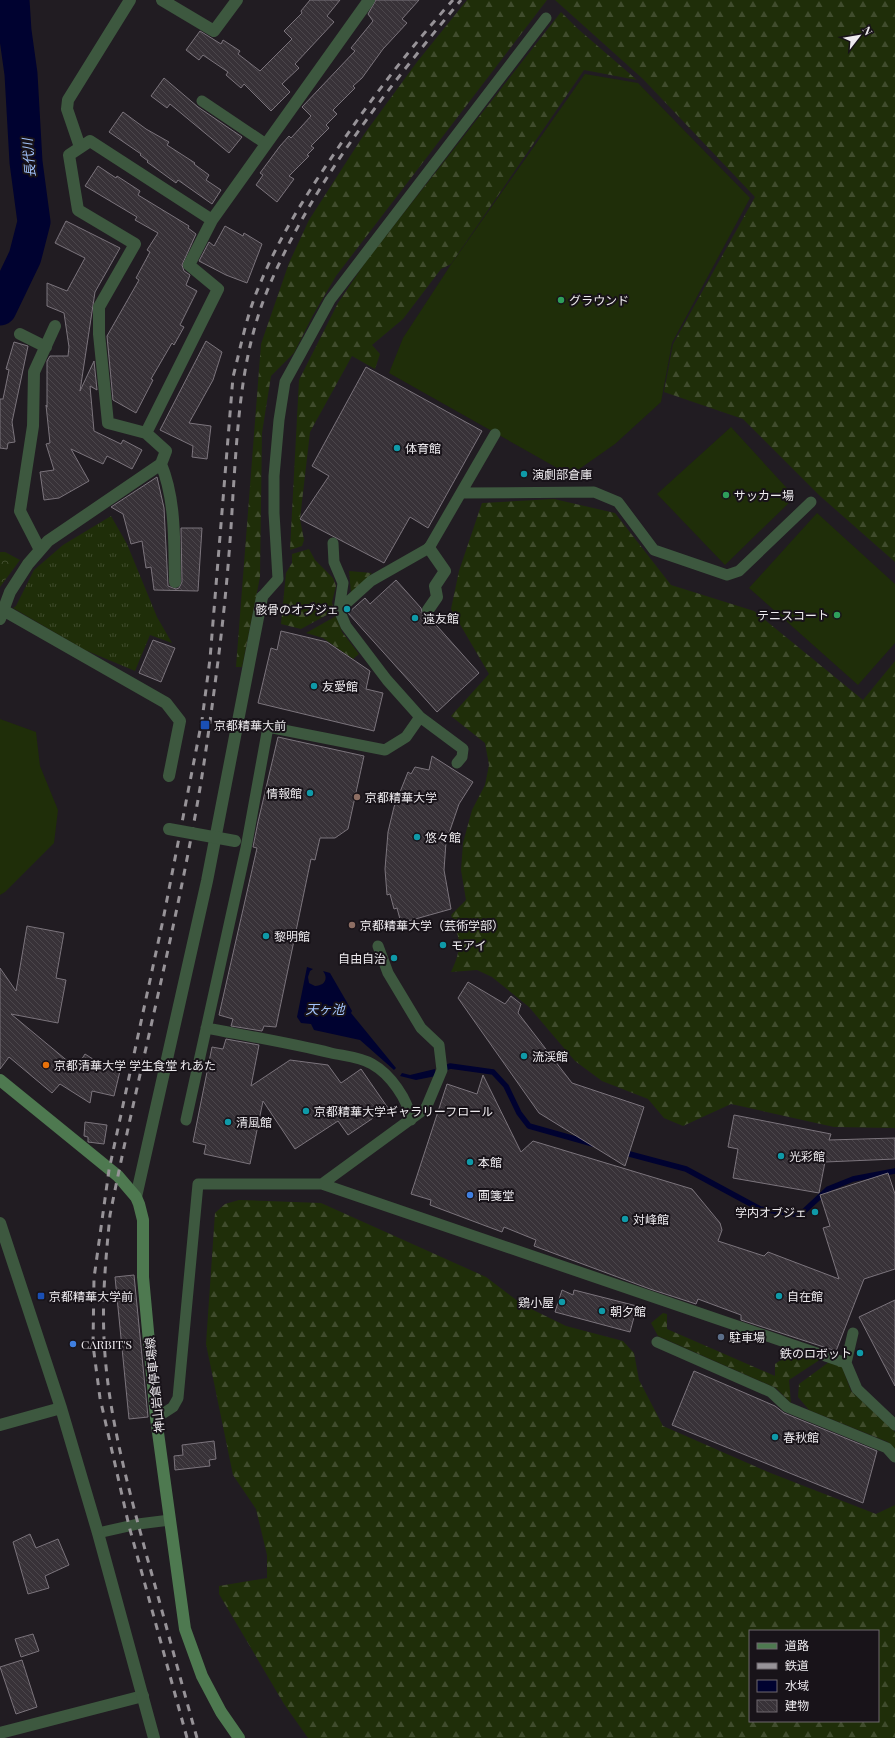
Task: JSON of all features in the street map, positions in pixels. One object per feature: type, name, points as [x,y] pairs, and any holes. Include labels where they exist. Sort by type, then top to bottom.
[{"type":"main road","name":"神山岩倉停車場線","points":[[0,1080],[118,1176],[136,1197],[143,1220],[143,1277],[156,1418],[185,1629],[202,1676],[221,1712],[239,1738]]},
{"type":"street","points":[[80,147],[67,109],[68,100],[130,0]]},
{"type":"street","points":[[162,0],[214,30],[237,0]]},
{"type":"street","points":[[146,433],[218,289],[189,265],[212,220],[369,0]]},
{"type":"street","points":[[169,776],[180,721],[166,703],[2,615],[10,592],[28,564],[48,541],[161,464],[166,451],[146,433],[108,423],[99,307],[135,244],[78,210],[69,155],[90,141],[212,220]]},
{"type":"street","points":[[40,550],[20,511],[33,426],[34,372],[55,326]]},
{"type":"street","points":[[20,334],[46,347]]},
{"type":"street","points":[[161,464],[166,477],[174,527],[175,582]]},
{"type":"street","points":[[428,610],[437,597],[435,586],[445,571],[429,548]]},
{"type":"street","points":[[136,1197],[207,881],[262,597]]},
{"type":"street","points":[[169,829],[241,844]]},
{"type":"street","points":[[0,1223],[61,1408],[98,1533],[154,1738]]},
{"type":"street","points":[[0,1425],[61,1408]]},
{"type":"street","points":[[0,1733],[143,1696]]},
{"type":"lane","points":[[262,597],[278,579],[274,532],[274,488],[277,438],[285,382],[330,300],[546,18]]},
{"type":"lane","points":[[202,101],[266,144]]},
{"type":"lane","points":[[339,610],[371,581],[429,548],[495,434]]},
{"type":"lane","points":[[462,493],[594,492],[618,502],[654,550],[727,575],[739,571],[811,502]]},
{"type":"lane","points":[[334,543],[334,562],[343,583],[339,610],[346,626],[374,666],[420,717],[463,749],[462,757],[457,763]]},
{"type":"lane","points":[[186,1120],[206,1028],[241,844],[268,727],[385,750],[406,737],[420,717]]},
{"type":"lane","points":[[322,1184],[426,1108],[442,1070],[439,1045],[420,1028],[388,973],[378,946]]},
{"type":"lane","points":[[206,1028],[305,1047],[365,1061],[388,1077],[406,1103],[410,1120]]},
{"type":"lane","points":[[156,1418],[173,1407],[178,1398],[198,1184],[322,1184],[846,1363]]},
{"type":"lane","points":[[853,1333],[846,1363],[857,1389],[895,1425]]},
{"type":"lane","points":[[657,1342],[771,1392],[787,1407],[887,1448],[895,1457]]},
{"type":"lane","points":[[98,1533],[138,1524],[170,1520]]},
{"type":"green space","points":[[467,0],[547,0],[336,276],[313,315],[294,353],[271,376],[262,433],[260,577],[242,667],[236,667],[261,344],[289,263],[309,220],[365,133],[417,62]]},
{"type":"green space","points":[[555,0],[895,0],[895,562],[819,495],[743,419],[664,392],[673,344],[755,197],[643,79]]},
{"type":"green space","points":[[561,12],[578,29],[637,80],[584,70],[451,264],[441,269],[403,319],[372,345],[380,354],[375,369],[352,356],[310,432],[300,519],[304,540],[302,546],[290,550],[299,380],[338,303],[367,260]]},
{"type":"green space","name":"グラウンド","points":[[585,74],[638,83],[750,198],[672,343],[661,402],[615,444],[575,472],[566,473],[389,373],[403,338],[452,263]]},
{"type":"green space","name":"サッカー場","points":[[731,427],[795,497],[725,565],[657,494]]},
{"type":"green space","points":[[554,499],[615,513],[671,585],[754,611],[863,700],[895,661],[895,1128],[834,1127],[731,1104],[683,1126],[664,1118],[648,1099],[602,1081],[575,1061],[529,1007],[492,977],[477,970],[451,972],[459,949],[459,943],[451,915],[466,900],[461,870],[463,843],[472,810],[485,785],[489,765],[485,743],[451,716],[489,674],[451,609],[459,571],[482,503]]},
{"type":"green space","name":"テニスコート","points":[[817,513],[895,584],[895,643],[858,685],[749,588]]},
{"type":"green space","points":[[111,516],[127,544],[157,617],[172,643],[150,635],[135,671],[85,650],[13,608],[16,606],[34,570],[63,545]]},
{"type":"green space","points":[[309,549],[315,560],[333,578],[336,586],[332,602],[334,611],[301,629],[281,624],[286,573],[292,563],[292,554]]},
{"type":"green space","points":[[0,552],[5,552],[20,560],[0,587]]},
{"type":"green space","points":[[349,571],[372,573],[351,593]]},
{"type":"green space","points":[[336,616],[342,632],[359,654],[353,659],[323,638],[306,633]]},
{"type":"green space","points":[[0,719],[36,732],[40,766],[58,810],[54,843],[5,892],[0,895]]},
{"type":"green space","points":[[239,1200],[321,1203],[486,1277],[523,1305],[566,1326],[623,1341],[634,1353],[639,1380],[663,1426],[768,1472],[876,1514],[895,1505],[895,1738],[308,1738],[284,1704],[219,1594],[219,1586],[267,1578],[267,1555],[256,1509],[233,1475],[206,1344],[215,1213],[225,1204]]},
{"type":"green space","points":[[663,1313],[667,1314],[667,1329],[775,1376],[775,1364],[795,1350],[821,1359],[789,1380],[791,1403],[776,1388],[658,1336],[651,1323]]},
{"type":"green space","points":[[829,1362],[842,1367],[851,1391],[895,1432],[895,1451],[888,1442],[809,1410],[798,1397],[799,1384]]},
{"type":"water","name":"天ヶ池","points":[[307,967],[313,969],[310,971],[308,977],[309,983],[315,986],[321,985],[325,982],[326,977],[323,971],[330,973],[352,1011],[351,1013],[396,1068],[394,1070],[360,1040],[314,1030],[311,1024],[301,1023],[297,1017]]},
{"type":"water","points":[[435,1069],[436,1076],[416,1080],[400,1076],[402,1073],[410,1075]]},
{"type":"building","points":[[310,0],[340,0],[327,16],[334,22],[295,64],[299,68],[282,84],[290,92],[271,111],[244,84],[241,88],[226,75],[228,72],[203,55],[199,60],[186,50],[200,31],[221,44],[223,40],[240,51],[238,54],[260,71],[292,39],[284,31],[302,13],[301,11]]},
{"type":"building","points":[[376,0],[419,0],[402,19],[407,23],[383,49],[362,78],[353,86],[355,88],[333,110],[337,114],[326,125],[329,128],[311,146],[314,148],[307,155],[309,156],[289,176],[294,179],[277,202],[256,185],[263,175],[260,173],[280,146],[289,136],[291,138],[311,116],[302,107],[355,51],[351,48],[373,21],[368,14]]},
{"type":"building","points":[[164,78],[198,107],[242,137],[229,153],[170,104],[167,108],[151,96]]},
{"type":"building","points":[[123,112],[146,129],[169,142],[167,145],[195,163],[194,164],[209,175],[206,180],[221,190],[212,204],[178,180],[176,183],[147,162],[148,161],[140,155],[141,154],[109,132]]},
{"type":"building","points":[[98,166],[140,191],[138,195],[189,226],[188,228],[196,234],[182,265],[184,271],[190,275],[186,285],[197,291],[180,325],[184,327],[174,345],[172,343],[151,379],[153,380],[136,413],[113,400],[107,336],[139,280],[136,278],[150,252],[147,250],[158,233],[135,220],[137,217],[85,186]]},
{"type":"building","points":[[66,221],[120,248],[95,292],[80,391],[94,361],[97,390],[90,386],[94,431],[121,444],[123,440],[142,450],[132,469],[107,456],[103,464],[71,449],[89,481],[59,498],[44,500],[40,472],[54,470],[46,444],[50,443],[46,405],[47,407],[47,361],[50,356],[68,356],[69,347],[64,313],[47,306],[47,283],[67,291],[85,258],[55,243]]},
{"type":"building","points":[[225,226],[243,236],[244,233],[262,244],[247,283],[226,275],[199,261],[209,242],[214,246]]},
{"type":"building","points":[[206,341],[222,352],[213,380],[189,423],[211,426],[207,459],[192,457],[193,446],[160,430]]},
{"type":"building","points":[[14,342],[28,346],[12,422],[15,442],[8,443],[7,449],[0,448],[0,399],[3,399],[9,370],[6,369]]},
{"type":"building","name":"体育館","points":[[366,367],[482,431],[428,528],[410,517],[384,563],[300,519],[329,476],[312,466]]},
{"type":"building","points":[[157,477],[164,508],[168,586],[176,589],[179,588],[182,582],[181,528],[202,528],[198,591],[154,590],[151,567],[146,568],[142,541],[131,544],[123,514],[111,507]]},
{"type":"building","points":[[396,580],[421,608],[423,616],[429,617],[479,673],[437,712],[348,613],[365,598],[370,604]]},
{"type":"building","name":"友愛館","points":[[281,631],[327,642],[370,671],[366,689],[383,693],[374,731],[258,703],[271,648],[277,650]]},
{"type":"building","points":[[153,640],[175,648],[161,682],[139,673]]},
{"type":"building","points":[[278,737],[364,756],[348,829],[335,838],[320,838],[315,860],[311,859],[276,1027],[264,1026],[262,1031],[231,1026],[233,1019],[219,1015],[257,848],[253,847]]},
{"type":"building","name":"悠々館","points":[[432,756],[473,782],[459,804],[446,842],[444,870],[451,909],[401,923],[397,908],[394,909],[390,894],[387,895],[385,869],[388,832],[394,807],[408,772],[411,774],[415,767],[429,770]]},
{"type":"building","points":[[27,926],[64,933],[56,978],[66,980],[58,1023],[11,1014],[76,1068],[85,1054],[107,1068],[120,1071],[114,1096],[92,1091],[90,1103],[60,1084],[52,1093],[9,1057],[0,1069],[0,968],[16,991]]},
{"type":"building","name":"流渓館","points":[[468,982],[505,1004],[511,996],[521,1004],[518,1013],[572,1083],[644,1107],[625,1166],[539,1113],[458,998]]},
{"type":"building","points":[[226,1039],[259,1045],[251,1086],[290,1060],[328,1065],[341,1083],[361,1069],[388,1108],[348,1135],[338,1121],[295,1149],[263,1101],[250,1164],[204,1154],[206,1145],[193,1142],[212,1047],[223,1049]]},
{"type":"building","points":[[483,1075],[521,1152],[533,1141],[692,1189],[720,1223],[722,1230],[718,1241],[764,1256],[768,1252],[839,1279],[823,1228],[830,1226],[820,1195],[888,1173],[895,1194],[895,1269],[864,1279],[836,1351],[741,1320],[741,1315],[698,1299],[696,1304],[650,1289],[534,1246],[536,1240],[504,1227],[502,1232],[430,1205],[431,1200],[411,1194],[447,1084],[477,1094]]},
{"type":"building","name":"光彩館","points":[[734,1115],[831,1134],[829,1140],[895,1138],[895,1159],[825,1162],[819,1193],[733,1178],[738,1149],[728,1147]]},
{"type":"building","points":[[85,1122],[107,1125],[104,1144],[88,1142],[88,1137],[84,1136]]},
{"type":"building","points":[[134,1275],[148,1417],[129,1419],[115,1277]]},
{"type":"building","name":"朝夕館","points":[[562,1290],[573,1295],[574,1290],[637,1306],[630,1332],[555,1312]]},
{"type":"building","points":[[895,1300],[895,1386],[859,1317]]},
{"type":"building","name":"春秋館","points":[[694,1371],[775,1406],[784,1413],[877,1451],[863,1503],[672,1425]]},
{"type":"building","points":[[214,1441],[216,1459],[209,1460],[210,1466],[175,1470],[174,1456],[183,1455],[182,1445]]},
{"type":"building","points":[[30,1534],[36,1548],[58,1539],[69,1565],[45,1576],[49,1588],[28,1594],[13,1542]]},
{"type":"building","points":[[33,1634],[39,1651],[21,1657],[15,1639]]},
{"type":"building","points":[[22,1660],[37,1707],[16,1714],[0,1667]]},
{"type":"waterway","name":"長代川","points":[[0,309],[25,257],[34,222],[26,162],[21,74],[15,31],[13,0]]},
{"type":"waterway","points":[[441,1070],[450,1066],[493,1072],[506,1086],[519,1113],[529,1126],[593,1144]]},
{"type":"waterway","points":[[622,1152],[686,1169],[760,1209],[800,1215],[828,1189],[853,1179],[895,1171]]},
{"type":"railway","points":[[187,1738],[129,1526],[100,1398],[93,1345],[94,1278],[109,1170],[163,920],[202,720],[210,659],[233,377],[248,318],[255,295],[276,248],[316,181],[351,129],[407,54],[453,0]]},
{"type":"railway","points":[[197,1738],[133,1503],[109,1393],[104,1338],[104,1292],[110,1215],[185,871],[201,782],[223,620],[242,387],[260,309],[288,245],[331,171],[381,100],[461,0]]},
{"type":"place","name":"グラウンド","points":[[561,300]]},
{"type":"place","name":"体育館","points":[[397,448]]},
{"type":"place","name":"演劇部倉庫","points":[[524,474]]},
{"type":"place","name":"サッカー場","points":[[726,495]]},
{"type":"place","name":"骸骨のオブジェ","points":[[347,609]]},
{"type":"place","name":"テニスコート","points":[[837,615]]},
{"type":"place","name":"遠友館","points":[[415,618]]},
{"type":"place","name":"友愛館","points":[[314,686]]},
{"type":"place","name":"京都精華大前","points":[[205,725]]},
{"type":"place","name":"情報館","points":[[310,793]]},
{"type":"place","name":"京都精華大学","points":[[357,797]]},
{"type":"place","name":"悠々館","points":[[417,837]]},
{"type":"place","name":"京都精華大学（芸術学部）","points":[[352,925]]},
{"type":"place","name":"黎明館","points":[[266,936]]},
{"type":"place","name":"モアイ","points":[[443,945]]},
{"type":"place","name":"自由自治","points":[[394,958]]},
{"type":"place","name":"流渓館","points":[[524,1056]]},
{"type":"place","name":"京都清華大学 学生食堂 れあた","points":[[46,1065]]},
{"type":"place","name":"京都精華大学ギャラリーフロール","points":[[306,1111]]},
{"type":"place","name":"清風館","points":[[228,1122]]},
{"type":"place","name":"光彩館","points":[[781,1156]]},
{"type":"place","name":"本館","points":[[470,1162]]},
{"type":"place","name":"画箋堂","points":[[470,1195]]},
{"type":"place","name":"学内オブジェ","points":[[815,1212]]},
{"type":"place","name":"対峰館","points":[[625,1219]]},
{"type":"place","name":"京都精華大学前","points":[[41,1296]]},
{"type":"place","name":"自在館","points":[[779,1296]]},
{"type":"place","name":"鶏小屋","points":[[562,1302]]},
{"type":"place","name":"朝夕館","points":[[602,1311]]},
{"type":"place","name":"駐車場","points":[[721,1337]]},
{"type":"place","name":"CARBIT'S","points":[[73,1344]]},
{"type":"place","name":"鉄のロボット","points":[[860,1353]]},
{"type":"place","name":"春秋館","points":[[775,1437]]}]
